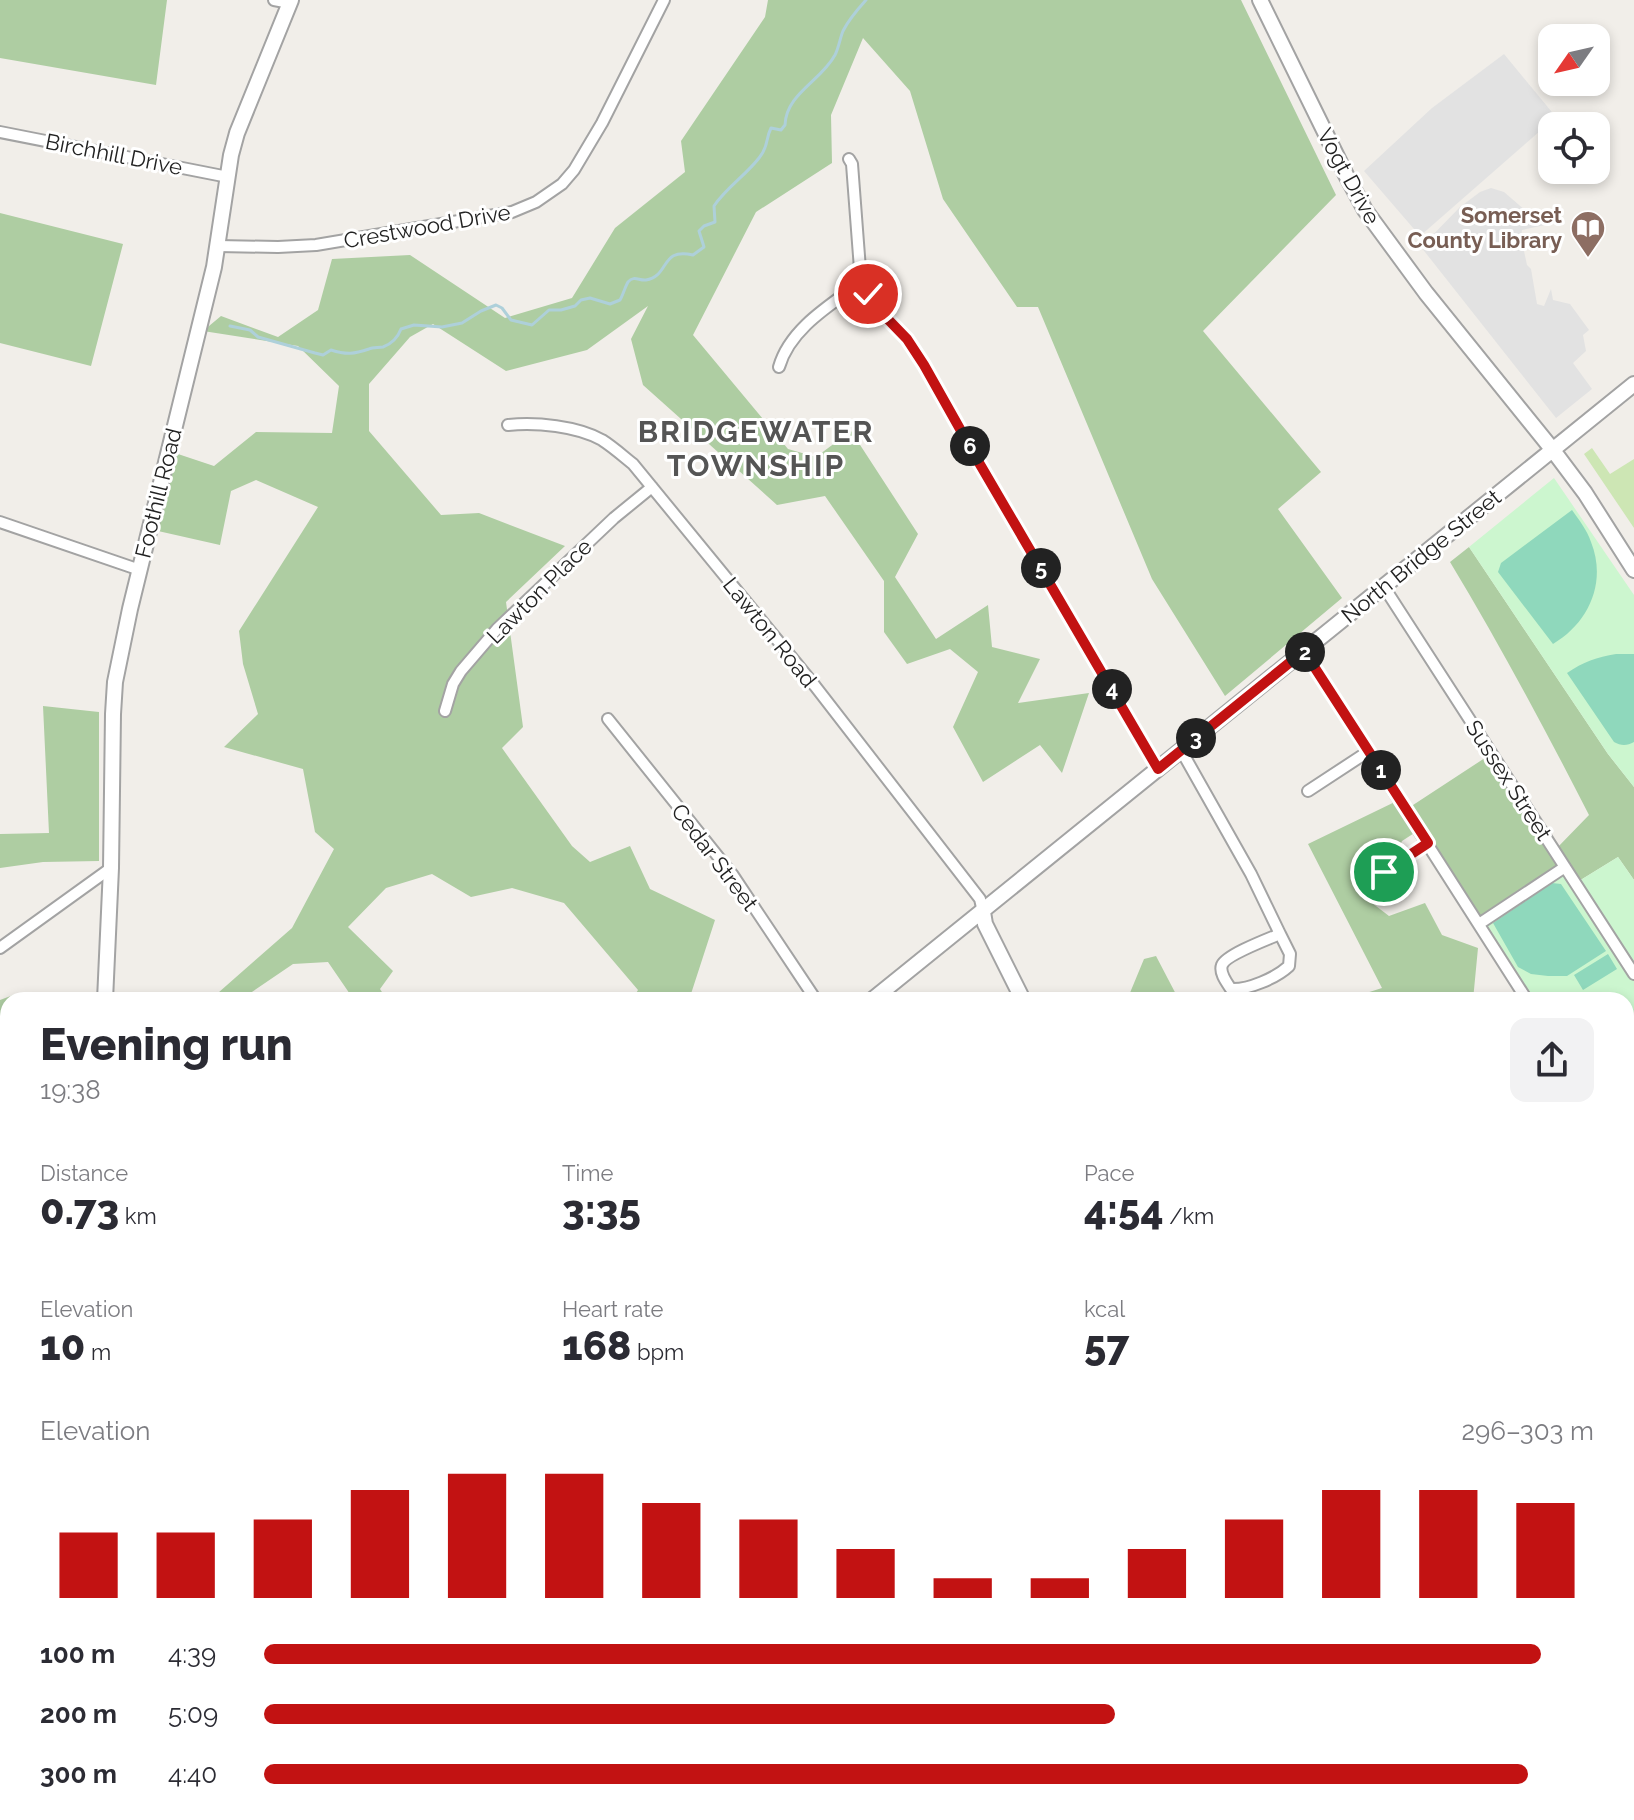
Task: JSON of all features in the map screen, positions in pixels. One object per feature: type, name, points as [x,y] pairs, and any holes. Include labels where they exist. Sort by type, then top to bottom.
[{"type":"street","points":[[274,0],[290,2]]},
{"type":"street","name":"Crestwood Drive","points":[[218,246],[278,247],[343,242],[512,212],[536,202],[562,184],[574,170],[602,123],[664,0]]},
{"type":"street","name":"Vogt Drive","points":[[1260,0],[1365,210],[1426,293],[1585,493],[1634,570]]},
{"type":"street","name":"Foothill Road","points":[[105,992],[115,682],[218,246],[231,155],[290,2]]},
{"type":"street","name":"Birchhill Drive","points":[[0,132],[228,177]]},
{"type":"street","points":[[849,159],[852,164],[860,269],[868,294],[907,339],[924,365],[1158,769]]},
{"type":"street","points":[[779,367],[782,355],[813,318],[863,281]]},
{"type":"street","name":"North Bridge Street","points":[[882,992],[1634,384]]},
{"type":"street","name":"Lawton Road","points":[[508,425],[529,422],[586,433],[603,441],[633,464],[824,698],[980,899],[983,912]]},
{"type":"street","name":"Lawton Place","points":[[445,711],[453,684],[461,671],[497,629],[614,518],[652,487]]},
{"type":"street","points":[[0,522],[140,570]]},
{"type":"street","name":"Sussex Street","points":[[1384,587],[1634,974]]},
{"type":"street","points":[[1304,651],[1522,992]]},
{"type":"street","name":"Cedar Street","points":[[608,719],[732,874],[811,992]]},
{"type":"street","points":[[1181,750],[1251,874],[1290,954],[1289,966],[1284,971],[1248,988],[1231,989],[1222,974],[1224,962],[1280,934]]},
{"type":"street","points":[[1308,791],[1369,751]]},
{"type":"street","points":[[1384,872],[1428,843]]},
{"type":"street","points":[[1479,924],[1565,867]]},
{"type":"street","points":[[0,948],[111,868]]},
{"type":"street","points":[[983,912],[985,924],[1019,992]]},
{"type":"green space","points":[[0,0],[167,0],[156,85],[0,58]]},
{"type":"green space","points":[[768,0],[1241,0],[1336,195],[1203,331],[1321,472],[1278,509],[1342,598],[1225,696],[1152,579],[1038,307],[1017,307],[943,199],[910,91],[863,38],[831,115],[832,163],[756,212],[693,335],[788,449],[816,457],[851,431],[918,534],[895,577],[936,639],[988,605],[992,647],[1040,659],[1018,703],[1089,693],[1062,773],[1040,745],[983,782],[953,727],[978,672],[950,649],[907,664],[884,632],[884,581],[825,496],[777,505],[643,385],[631,339],[648,306],[587,350],[506,371],[433,324],[410,337],[369,384],[369,431],[441,515],[479,513],[565,546],[506,602],[523,727],[502,748],[572,846],[590,862],[630,846],[650,889],[715,920],[692,992],[637,992],[564,903],[512,888],[471,897],[432,874],[386,888],[348,927],[393,971],[380,989],[382,992],[349,992],[328,962],[293,964],[252,992],[219,992],[292,928],[334,849],[315,832],[303,769],[224,747],[258,714],[243,664],[239,631],[318,507],[256,480],[231,491],[220,545],[158,531],[175,453],[214,466],[256,432],[332,433],[339,386],[298,346],[203,331],[221,316],[278,337],[318,310],[332,259],[410,255],[505,318],[572,298],[615,228],[685,172],[681,141],[765,17]]},
{"type":"green space","points":[[0,213],[123,244],[91,366],[0,343]]},
{"type":"green space","points":[[1592,448],[1610,474],[1634,459],[1634,528],[1584,454]]},
{"type":"green space","points":[[1554,478],[1634,595],[1634,787],[1608,754],[1469,547]]},
{"type":"green space","points":[[1572,510],[1591,542],[1597,572],[1596,586],[1585,613],[1566,635],[1553,644],[1498,572],[1501,563]]},
{"type":"green space","points":[[1469,547],[1608,754],[1634,787],[1634,880],[1618,857],[1579,881],[1480,919],[1422,828],[1402,841],[1372,903],[1389,916],[1425,903],[1442,935],[1478,948],[1474,992],[1369,992],[1382,988],[1308,844],[1403,798],[1410,807],[1494,752],[1556,849],[1589,815],[1522,687],[1450,562]]},
{"type":"green space","points":[[1616,654],[1634,654],[1634,742],[1626,745],[1614,742],[1567,673],[1590,660]]},
{"type":"green space","points":[[43,706],[99,712],[99,861],[43,862],[0,868],[0,834],[49,833]]},
{"type":"green space","points":[[1618,857],[1634,880],[1634,992],[1526,992],[1480,919],[1567,863],[1579,881]]},
{"type":"green space","points":[[1552,883],[1561,884],[1606,951],[1567,976],[1531,974],[1518,967],[1493,923]]},
{"type":"green space","points":[[1608,954],[1617,969],[1583,990],[1574,975]]},
{"type":"green space","points":[[1156,956],[1175,992],[1130,992],[1144,959]]},
{"type":"shaded area","points":[[1504,54],[1552,112],[1538,112],[1538,133],[1420,236],[1364,171],[1432,108]]},
{"type":"shaded area","points":[[1491,188],[1504,192],[1526,211],[1543,211],[1545,225],[1522,230],[1521,237],[1537,304],[1544,306],[1551,289],[1553,300],[1570,304],[1589,330],[1583,335],[1586,351],[1573,363],[1592,389],[1556,418],[1421,247],[1460,207]]},
{"type":"waterway","points":[[230,326],[323,355],[331,350],[350,353],[383,347],[401,329],[414,325],[442,327],[462,323],[496,305],[511,320],[532,325],[549,310],[575,306],[581,300],[590,298],[610,304],[620,300],[630,280],[654,277],[670,258],[682,254],[693,255],[704,247],[699,231],[715,222],[714,206],[762,154],[771,128],[781,130],[785,125],[791,105],[829,64],[845,27],[866,0]]},
{"type":"place","name":"Somerset County Library","points":[[1588,259]]},
{"type":"district","name":"BRIDGEWATER TOWNSHIP","points":[[756,448]]},
{"type":"route","points":[[868,294],[907,339],[924,365],[1158,769],[1304,651],[1428,843],[1384,872]]}]
